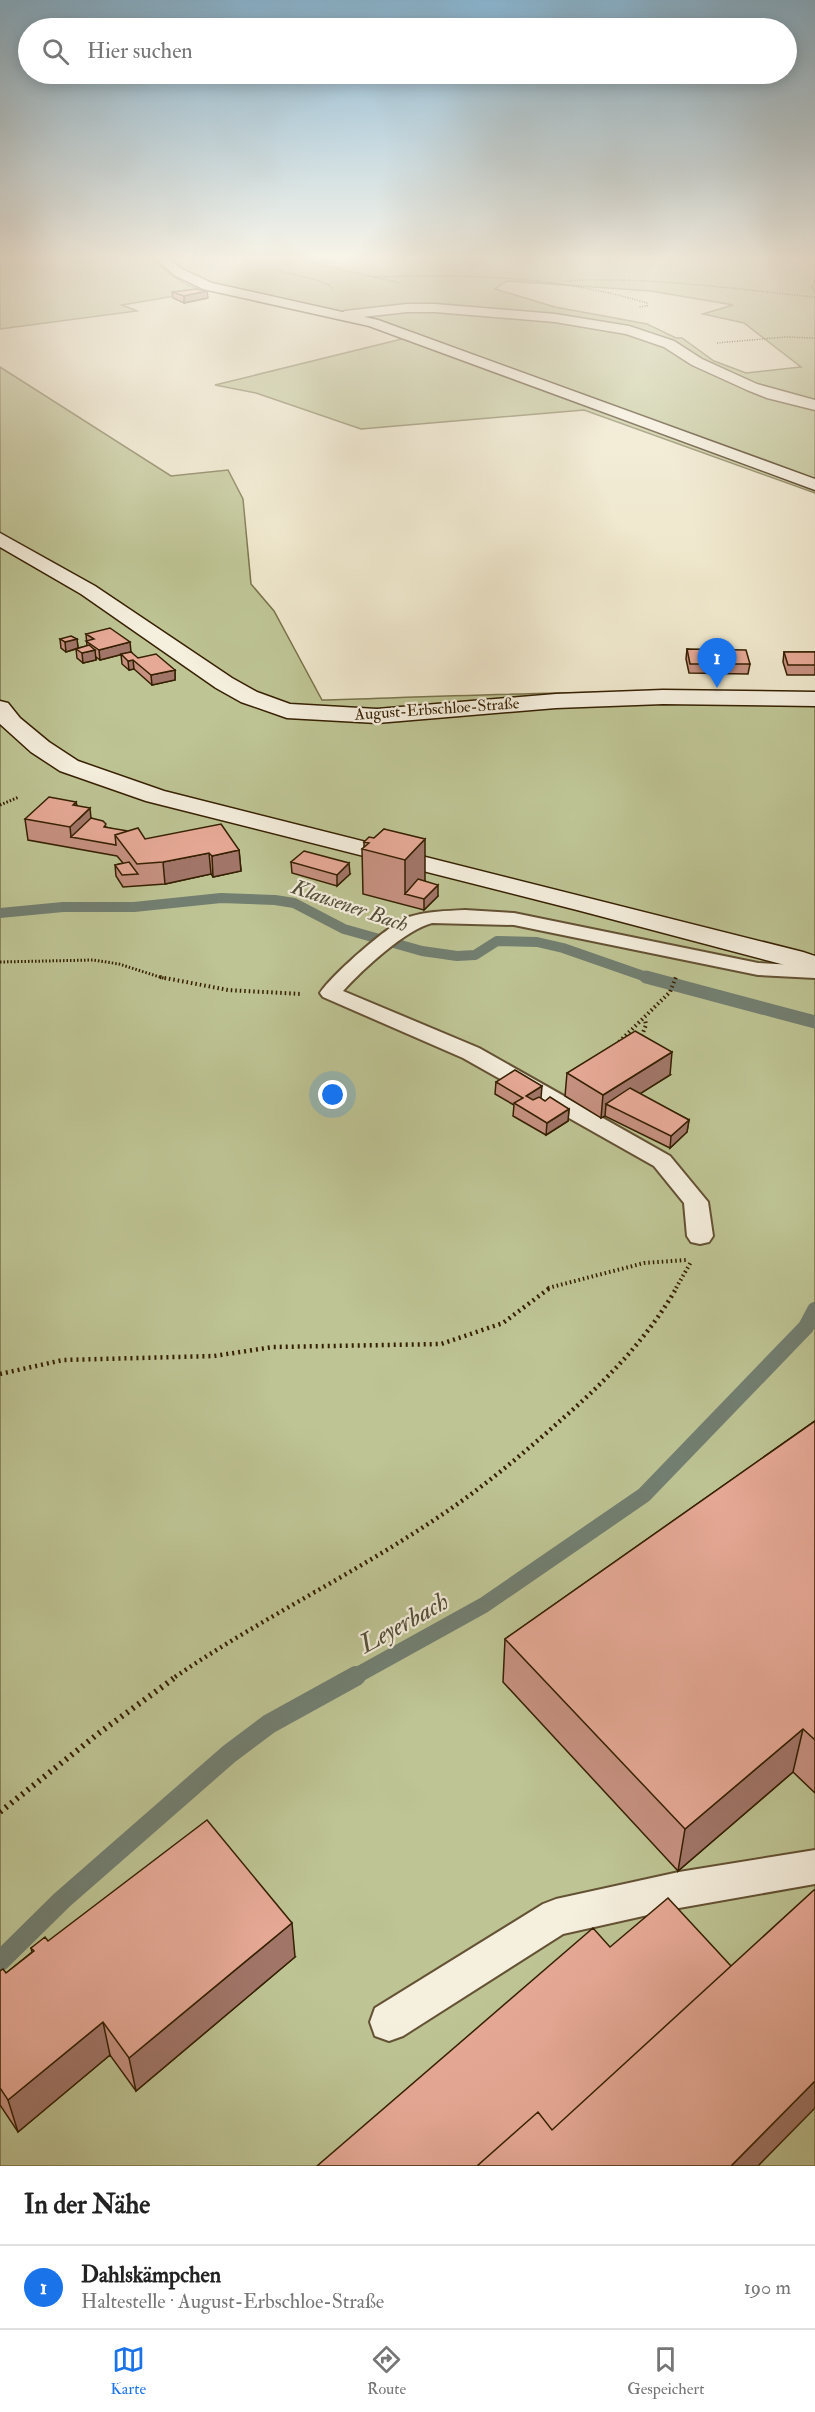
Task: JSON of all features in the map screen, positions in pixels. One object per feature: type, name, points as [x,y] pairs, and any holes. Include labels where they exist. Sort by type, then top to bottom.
[{"type":"main road","points":[[474,359],[815,485]]},
{"type":"main road","points":[[692,359],[752,387],[779,397],[815,405]]},
{"type":"main road","name":"August-Erbschloe-Straße","points":[[0,539],[88,590],[224,683],[249,697],[287,711],[377,716],[556,701],[675,697],[815,699]]},
{"type":"main road","points":[[0,708],[12,723],[40,747],[69,766],[155,796],[598,907],[792,958],[815,967]]},
{"type":"lane","points":[[700,1236],[696,1202],[662,1161],[471,1053],[330,993],[354,967],[412,922],[432,917],[465,916],[514,919],[758,969],[815,972]]},
{"type":"lane","points":[[389,2022],[556,1917],[679,1890],[815,1867]]},
{"type":"path","points":[[0,805],[18,797]]},
{"type":"path","points":[[0,962],[55,958],[107,961],[156,976],[207,986],[282,995],[330,993]]},
{"type":"path","points":[[613,1048],[670,992],[677,975]]},
{"type":"path","points":[[638,1042],[646,1025],[645,1018]]},
{"type":"path","points":[[0,1812],[121,1716],[202,1659],[433,1521],[548,1435],[592,1392],[647,1331],[692,1260],[700,1236]]},
{"type":"path","points":[[0,1374],[63,1360],[214,1356],[273,1347],[441,1344],[503,1323],[549,1287],[644,1263],[692,1260]]},
{"type":"green space","points":[[320,359],[711,359],[746,373],[801,367],[791,359],[815,359],[815,493],[584,410],[361,429],[256,393],[215,385]]},
{"type":"green space","points":[[0,367],[171,476],[228,470],[243,499],[251,584],[274,611],[322,700],[630,692],[815,694],[815,2166],[0,2166]]},
{"type":"building","points":[[110,628],[130,642],[99,650],[86,641],[94,639],[86,634]]},
{"type":"building","points":[[71,636],[77,639],[65,642],[60,639]]},
{"type":"building","points":[[89,645],[95,650],[82,653],[76,649]]},
{"type":"building","points":[[687,649],[746,650],[750,664],[690,664]]},
{"type":"building","points":[[131,652],[138,658],[156,654],[175,670],[151,675],[133,660],[128,661],[121,654]]},
{"type":"building","points":[[784,652],[815,652],[815,665],[788,665]]},
{"type":"building","points":[[49,797],[76,802],[73,805],[90,808],[70,827],[25,819]]},
{"type":"building","points":[[91,818],[103,821],[106,824],[104,827],[128,831],[115,835],[116,845],[71,837]]},
{"type":"building","points":[[221,824],[239,850],[163,862],[137,864],[115,835],[138,828],[145,839]]},
{"type":"building","points":[[384,829],[425,839],[405,860],[362,849],[369,843],[364,842],[369,837],[374,838]]},
{"type":"building","points":[[304,851],[349,863],[337,875],[291,862]]},
{"type":"building","points":[[129,862],[138,874],[122,875],[115,865]]},
{"type":"building","points":[[418,879],[438,885],[424,899],[405,894]]},
{"type":"building","points":[[635,1031],[672,1052],[603,1095],[567,1073]]},
{"type":"building","points":[[515,1070],[542,1086],[526,1096],[533,1100],[539,1097],[545,1101],[550,1097],[569,1109],[547,1123],[514,1103],[523,1098],[496,1082]]},
{"type":"building","points":[[630,1088],[689,1120],[671,1136],[606,1104]]},
{"type":"building","points":[[815,1421],[815,1740],[803,1729],[685,1829],[505,1639]]},
{"type":"building","points":[[207,1820],[292,1923],[129,2058],[103,2022],[8,2100],[0,2088],[0,1971],[3,1969],[6,1973],[34,1951],[31,1948],[45,1937],[48,1941]]},
{"type":"building","points":[[814,1890],[815,2081],[731,2166],[477,2166],[538,2112],[552,2130]]},
{"type":"building","points":[[668,1898],[731,1966],[552,2130],[538,2112],[477,2166],[317,2166],[593,1928],[610,1947]]},
{"type":"waterway","name":"Klausener Bach","points":[[0,913],[63,907],[134,907],[221,898],[275,900],[294,903],[344,929],[422,951],[457,956],[475,955],[497,941],[537,942],[563,948],[647,977]]},
{"type":"waterway","name":"Klausener Bach","points":[[647,977],[815,1022]]},
{"type":"waterway","name":"Klausener Bach","points":[[647,977],[652,979]]},
{"type":"waterway","name":"Leyerbach","points":[[354,1677],[484,1605],[644,1495],[806,1327],[815,1310]]},
{"type":"waterway","name":"Leyerbach","points":[[0,1961],[62,1900],[229,1754],[269,1724],[356,1676]]},
{"type":"place","name":"Dahlskämpchen","points":[[717,688]]}]
